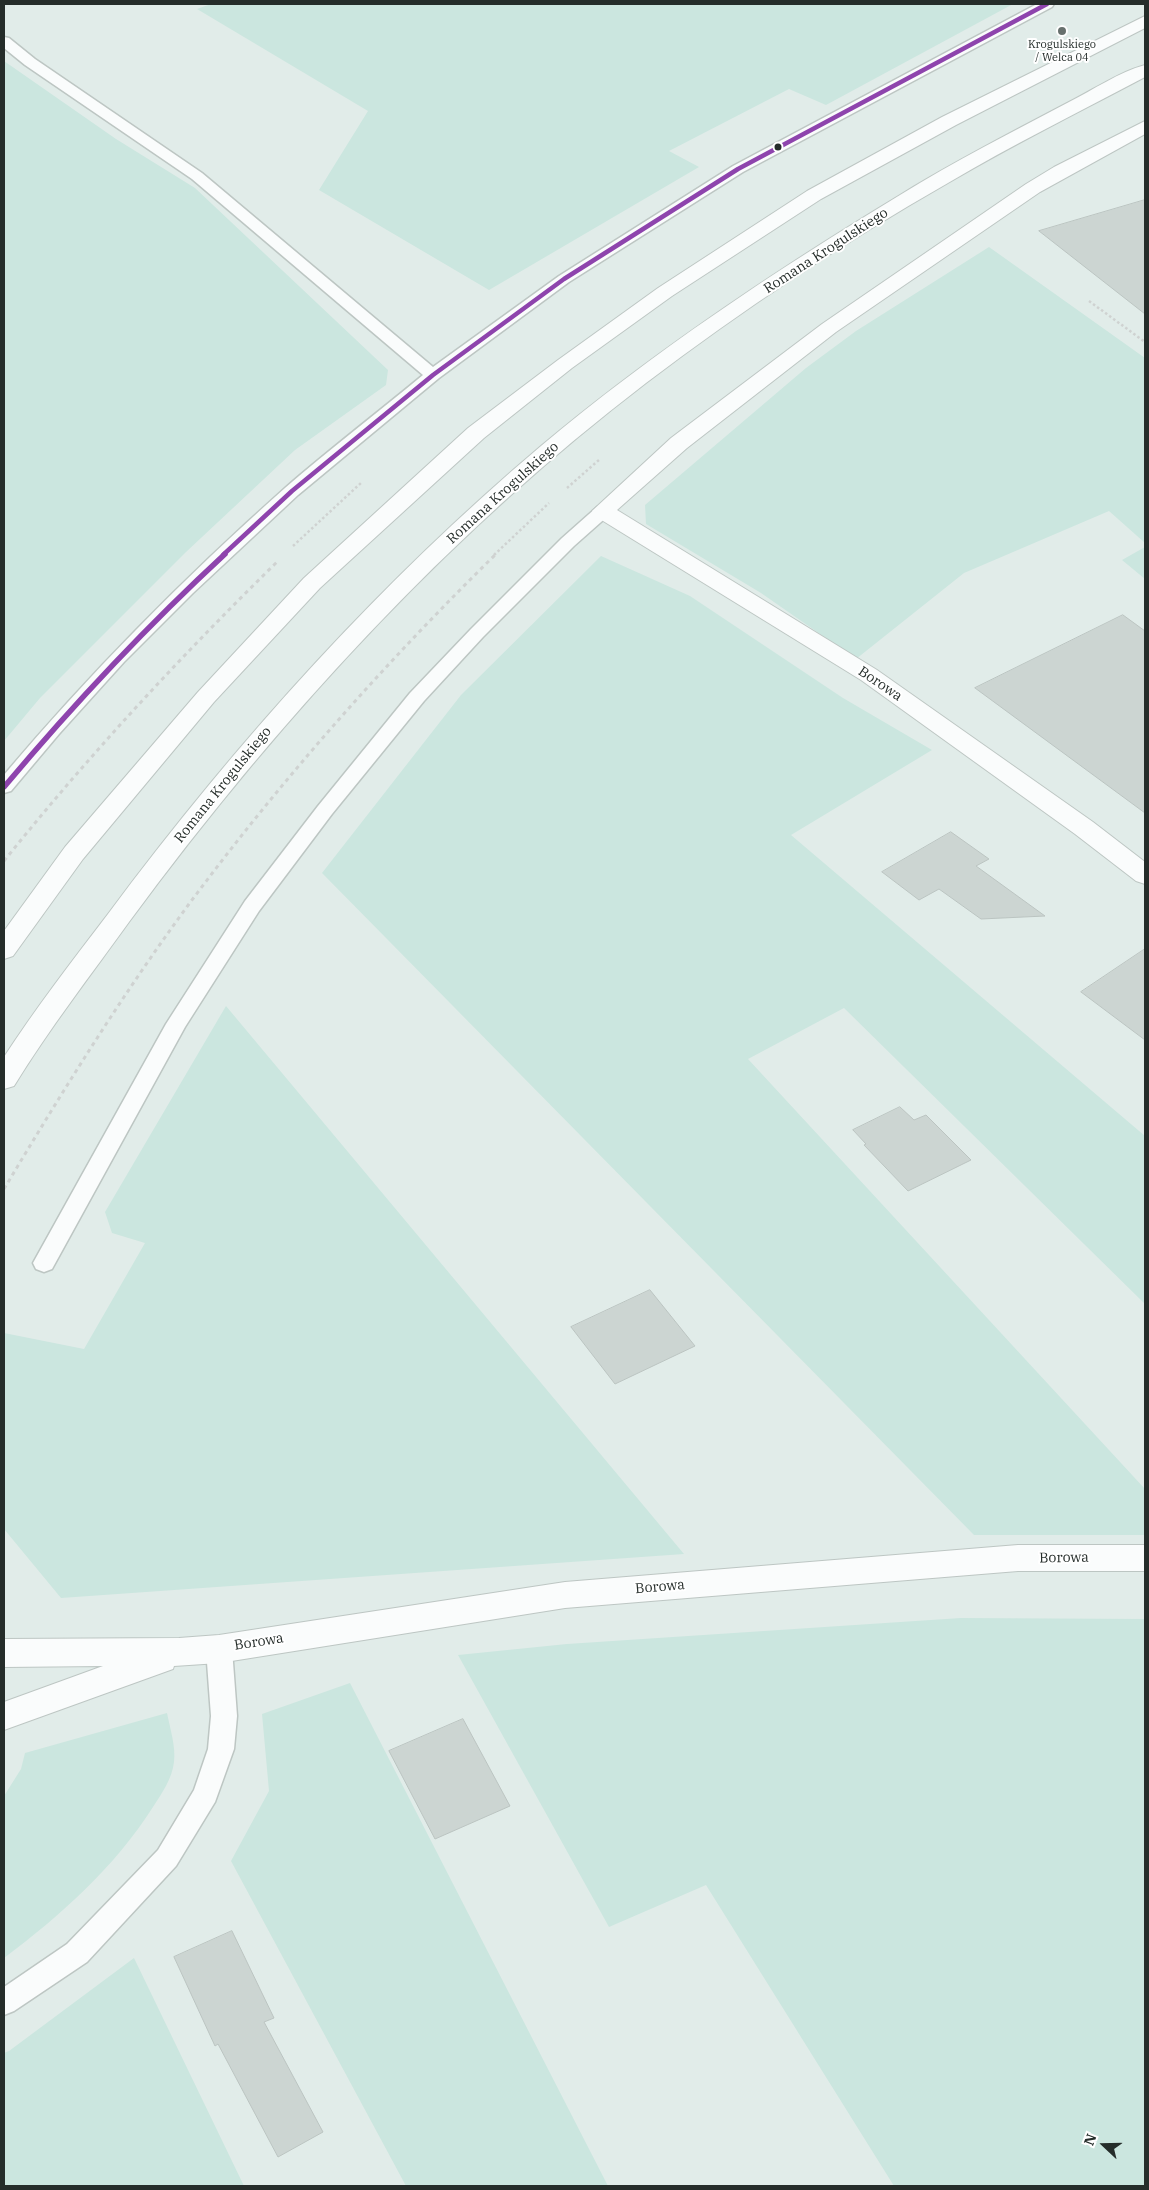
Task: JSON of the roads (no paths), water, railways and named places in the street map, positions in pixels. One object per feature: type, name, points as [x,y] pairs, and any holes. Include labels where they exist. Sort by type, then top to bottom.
[{"type":"main road","points":[[4,950],[74,853],[206,697],[312,583],[476,432],[665,292],[814,195],[950,121],[1145,21]]},
{"type":"main road","name":"Romana Krogulskiego","points":[[4,1079],[148,875],[278,718],[380,606],[534,462],[629,386],[729,314],[874,218],[943,178],[1145,70]]},
{"type":"main road","points":[[603,512],[679,443],[829,328],[1033,188],[1061,171],[1145,127]]},
{"type":"main road","name":"Borowa","points":[[603,512],[869,675],[1084,828],[1145,875]]},
{"type":"main road","name":"Borowa","points":[[4,1653],[179,1652],[220,1648],[564,1595],[1018,1558],[1145,1558]]},
{"type":"main road","name":"Borowa","points":[[4,1716],[179,1652]]},
{"type":"lane","points":[[4,786],[52,730],[187,589],[292,491],[433,375],[564,279],[730,174],[1047,4]]},
{"type":"lane","points":[[4,41],[30,62],[196,176],[433,375]]},
{"type":"lane","points":[[44,1263],[176,1024],[252,906],[325,810],[417,697],[477,632],[568,542],[603,512]]},
{"type":"lane","points":[[4,2002],[77,1953],[167,1858],[206,1794],[221,1749],[224,1716],[220,1648]]},
{"type":"place","name":"Krogulskiego / Welca 04","points":[[1062,31]]}]
